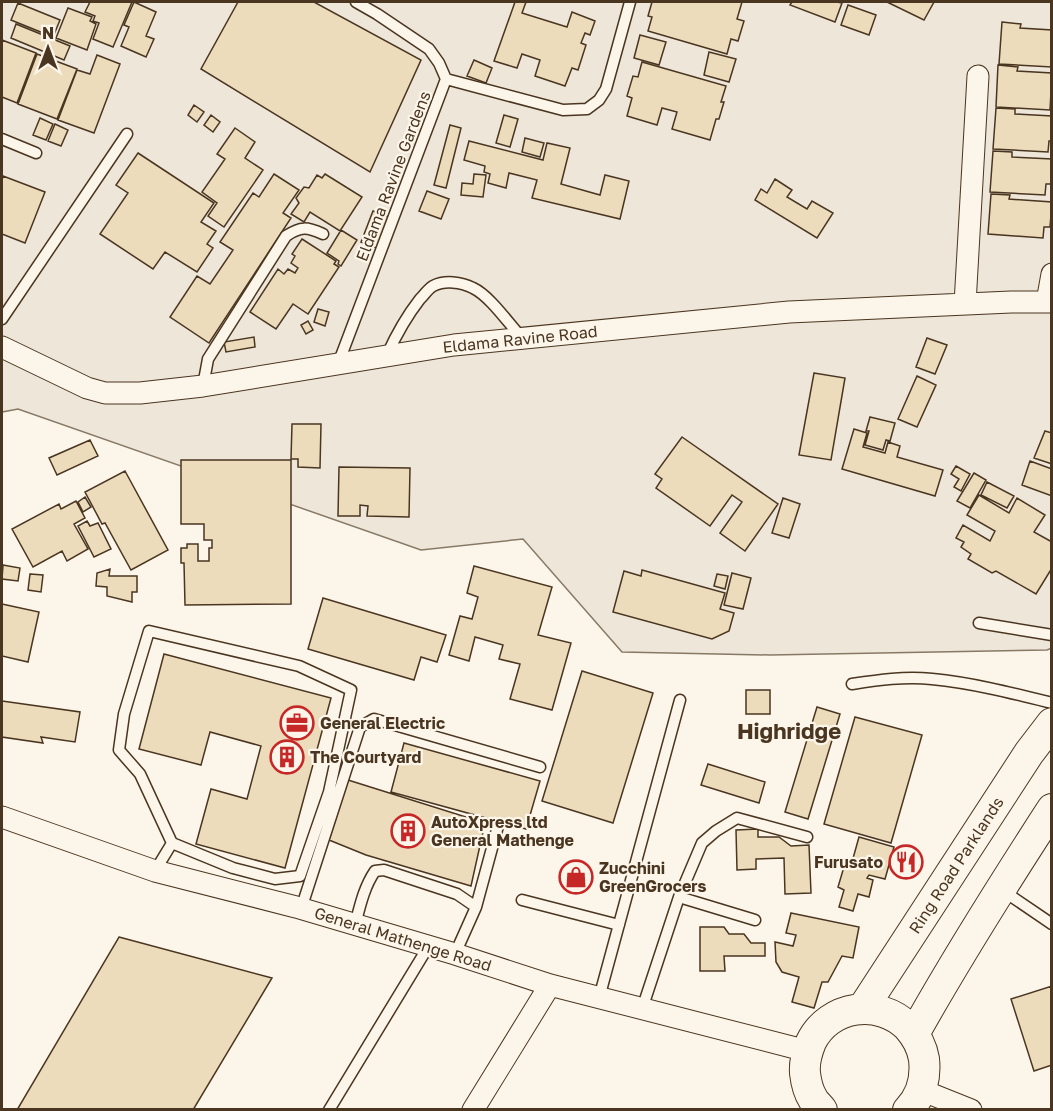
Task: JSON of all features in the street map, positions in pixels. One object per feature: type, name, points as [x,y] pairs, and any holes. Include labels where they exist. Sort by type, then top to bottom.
[{"type":"street","points":[[965,304],[978,76]]},
{"type":"street","points":[[1049,302],[1052,274]]},
{"type":"street","name":"Eldama Ravine Road","points":[[2,347],[87,388],[105,393],[141,393],[203,386],[454,345],[522,338],[789,312],[1049,302]]},
{"type":"street","name":"Ring Road Parklands","points":[[863,1008],[1029,753],[1052,723]]},
{"type":"street","points":[[914,1034],[942,983],[1051,809]]},
{"type":"street","name":"General Mathenge Road","points":[[2,818],[155,871],[301,909],[455,954],[550,985],[807,1051]]},
{"type":"street","points":[[473,1110],[550,985]]},
{"type":"street","points":[[814,1106],[806,1083],[804,1067],[807,1051],[815,1034],[828,1020],[845,1011],[863,1008],[892,1015],[901,1020],[914,1034],[923,1051],[925,1071],[914,1100],[971,1110]]},
{"type":"lane","name":"Eldama Ravine Gardens","points":[[338,364],[446,79],[429,49],[356,2]]},
{"type":"lane","points":[[446,79],[563,110],[587,109],[599,100],[606,89],[630,2]]},
{"type":"lane","points":[[2,319],[127,134]]},
{"type":"lane","points":[[2,139],[36,153]]},
{"type":"lane","points":[[203,386],[208,359],[286,236],[296,230],[310,229],[323,234]]},
{"type":"lane","points":[[387,356],[397,332],[409,313],[432,287],[446,283],[460,283],[475,288],[522,338]]},
{"type":"lane","points":[[979,623],[1052,636]]},
{"type":"lane","points":[[149,631],[298,666],[351,690],[328,792],[300,876],[275,879],[233,868],[172,843],[140,774],[119,750],[124,714],[149,631]]},
{"type":"lane","points":[[852,684],[890,679],[930,679],[992,688],[1052,703]]},
{"type":"lane","points":[[599,998],[680,700]]},
{"type":"lane","points":[[301,909],[360,727],[374,719],[540,767]]},
{"type":"lane","points":[[642,1009],[679,897],[702,843],[737,818],[807,837]]},
{"type":"lane","points":[[455,954],[476,907],[498,826]]},
{"type":"lane","points":[[155,871],[172,843]]},
{"type":"lane","points":[[356,925],[362,899],[375,871],[384,870],[457,894],[476,907]]},
{"type":"lane","points":[[1000,889],[1052,924]]},
{"type":"lane","points":[[679,897],[755,920]]},
{"type":"lane","points":[[522,900],[619,924]]},
{"type":"lane","points":[[329,1110],[428,947]]},
{"type":"shaded area","points":[[2,2],[1051,2],[1052,648],[1047,650],[770,655],[622,652],[523,539],[421,550],[18,409],[2,412]]},
{"type":"building","points":[[90,2],[132,2],[113,47],[93,39],[99,23],[93,21],[95,16],[85,12]]},
{"type":"building","points":[[134,2],[156,12],[146,36],[154,39],[146,57],[121,46],[129,27],[124,25]]},
{"type":"building","points":[[238,2],[314,2],[421,60],[370,172],[201,69]]},
{"type":"building","points":[[515,2],[526,2],[522,13],[567,27],[572,12],[595,21],[590,35],[585,33],[581,43],[586,45],[578,70],[572,68],[565,86],[535,76],[540,60],[522,54],[517,68],[494,61]]},
{"type":"building","points":[[652,2],[742,2],[737,19],[744,21],[738,41],[731,39],[727,54],[648,31],[652,17],[648,16]]},
{"type":"building","points":[[792,2],[842,3],[835,22],[790,5]]},
{"type":"building","points":[[887,2],[934,2],[924,20]]},
{"type":"building","points":[[18,3],[60,20],[53,37],[11,20]]},
{"type":"building","points":[[848,5],[876,15],[869,35],[841,25]]},
{"type":"building","points":[[68,8],[92,17],[90,21],[96,24],[87,50],[56,38]]},
{"type":"building","points":[[1002,22],[1021,24],[1020,28],[1052,30],[1052,67],[999,64]]},
{"type":"building","points":[[16,24],[70,46],[64,60],[11,38]]},
{"type":"building","points":[[640,35],[666,42],[659,65],[634,58]]},
{"type":"building","points":[[2,40],[36,53],[17,103],[2,97]]},
{"type":"building","points":[[709,52],[736,59],[729,82],[704,75]]},
{"type":"building","points":[[37,54],[77,69],[57,119],[18,104]]},
{"type":"building","points":[[97,55],[120,64],[94,133],[58,120],[77,70],[90,74]]},
{"type":"building","points":[[474,60],[492,68],[486,83],[467,76]]},
{"type":"building","points":[[642,62],[726,86],[719,119],[716,119],[710,140],[672,129],[677,112],[662,108],[657,125],[627,116],[632,98],[627,96],[633,76],[638,77]]},
{"type":"building","points":[[998,65],[1018,67],[1017,71],[1052,73],[1050,110],[996,107]]},
{"type":"building","points":[[194,105],[204,112],[197,122],[188,115]]},
{"type":"building","points":[[996,108],[1015,109],[1015,114],[1052,116],[1052,141],[1049,141],[1048,152],[993,149]]},
{"type":"building","points":[[211,115],[220,122],[213,132],[204,125]]},
{"type":"building","points":[[504,115],[518,119],[510,147],[496,143]]},
{"type":"building","points":[[40,118],[53,124],[46,140],[33,135]]},
{"type":"building","points":[[55,124],[68,130],[61,146],[48,141]]},
{"type":"building","points":[[450,125],[461,128],[446,188],[434,185]]},
{"type":"building","points":[[235,128],[255,142],[245,158],[263,170],[224,227],[208,216],[217,203],[202,192],[225,159],[217,154]]},
{"type":"building","points":[[525,138],[544,143],[540,157],[522,152]]},
{"type":"building","points":[[469,141],[543,160],[547,143],[570,148],[561,184],[600,195],[605,175],[629,181],[620,219],[532,198],[537,180],[509,173],[506,188],[488,183],[490,174],[484,172],[485,166],[464,160]]},
{"type":"building","points":[[993,151],[1012,152],[1012,157],[1052,159],[1052,184],[1046,184],[1045,195],[990,192]]},
{"type":"building","points":[[138,153],[214,203],[201,222],[216,231],[207,244],[213,248],[197,272],[165,252],[153,269],[100,234],[128,193],[116,185]]},
{"type":"building","points":[[274,174],[299,190],[283,213],[291,218],[209,343],[170,317],[197,276],[210,284],[233,250],[220,242],[253,193],[259,197]]},
{"type":"building","points":[[325,174],[362,197],[340,231],[310,212],[304,222],[291,214],[299,203],[296,198],[304,187],[309,188],[317,175],[322,178]]},
{"type":"building","points":[[474,174],[486,175],[483,197],[461,195],[462,183],[473,184]]},
{"type":"building","points":[[3,176],[45,192],[25,243],[2,234]]},
{"type":"building","points":[[775,179],[792,190],[787,197],[807,209],[812,201],[833,213],[817,238],[755,200],[761,189],[767,193]]},
{"type":"building","points":[[427,191],[449,199],[441,219],[419,211]]},
{"type":"building","points":[[991,194],[1010,195],[1009,199],[1052,202],[1050,227],[1044,227],[1043,238],[988,234]]},
{"type":"building","points":[[373,211],[392,218],[379,249],[361,242]]},
{"type":"building","points":[[341,230],[357,240],[341,266],[338,264],[339,261],[327,253]]},
{"type":"building","points":[[302,239],[336,261],[334,264],[339,267],[308,314],[293,304],[276,329],[250,312],[278,269],[284,274],[288,269],[295,273],[298,268],[291,263],[295,256],[292,254]]},
{"type":"building","points":[[318,309],[329,312],[325,326],[314,322]]},
{"type":"building","points":[[308,321],[313,330],[306,334],[301,325]]},
{"type":"building","points":[[254,337],[255,347],[226,352],[224,342]]},
{"type":"building","points":[[927,338],[947,345],[935,374],[916,367]]},
{"type":"building","points":[[814,373],[845,378],[831,460],[799,455]]},
{"type":"building","points":[[917,376],[936,385],[917,427],[898,419]]},
{"type":"building","points":[[870,417],[895,423],[890,441],[886,440],[883,450],[865,445]]},
{"type":"building","points":[[292,424],[321,424],[320,468],[298,467],[298,459],[291,459]]},
{"type":"building","points":[[854,429],[867,433],[863,447],[885,453],[888,442],[900,446],[897,457],[943,470],[935,496],[842,469]]},
{"type":"building","points":[[1045,431],[1052,433],[1052,464],[1034,458]]},
{"type":"building","points":[[682,437],[778,504],[745,551],[720,533],[742,502],[732,495],[710,526],[656,488],[662,479],[655,474]]},
{"type":"building","points":[[90,440],[98,456],[57,475],[49,458]]},
{"type":"building","points":[[181,460],[291,460],[291,604],[185,605],[184,563],[181,563],[181,548],[187,548],[187,544],[198,544],[198,561],[209,561],[209,548],[212,548],[212,540],[204,540],[204,524],[181,524]]},
{"type":"building","points":[[1030,461],[1052,469],[1052,496],[1022,485]]},
{"type":"building","points":[[956,466],[970,474],[961,491],[954,487],[959,479],[951,474]]},
{"type":"building","points":[[339,467],[410,468],[409,517],[367,516],[368,506],[360,505],[360,516],[338,516]]},
{"type":"building","points":[[125,471],[168,550],[131,570],[85,492]]},
{"type":"building","points":[[974,473],[986,480],[970,508],[957,501]]},
{"type":"building","points":[[987,482],[1014,496],[1007,508],[981,495]]},
{"type":"building","points":[[979,495],[1009,513],[1017,498],[1045,515],[1034,532],[1052,542],[1052,568],[1036,594],[996,571],[992,573],[968,559],[971,554],[961,547],[964,542],[956,538],[963,525],[990,541],[995,531],[967,515]]},
{"type":"building","points":[[85,497],[91,507],[83,512],[78,502]]},
{"type":"building","points":[[783,498],[800,504],[789,538],[772,533]]},
{"type":"building","points":[[76,501],[85,518],[74,524],[88,549],[67,561],[62,551],[33,567],[12,529],[59,504],[61,509]]},
{"type":"building","points":[[87,521],[90,526],[98,523],[111,549],[94,557],[78,526]]},
{"type":"building","points":[[3,565],[20,568],[18,581],[2,579]]},
{"type":"building","points":[[474,566],[552,587],[538,635],[571,643],[552,710],[510,699],[520,664],[499,659],[503,645],[475,637],[469,661],[449,655],[460,616],[472,619],[478,597],[467,593]]},
{"type":"building","points":[[110,569],[109,576],[137,576],[137,592],[132,592],[132,602],[107,596],[107,587],[96,586],[97,573]]},
{"type":"building","points":[[642,570],[725,593],[720,609],[734,613],[729,631],[712,639],[613,612],[624,571],[641,576]]},
{"type":"building","points":[[732,573],[751,578],[743,609],[724,605]]},
{"type":"building","points":[[30,574],[43,575],[41,592],[28,590]]},
{"type":"building","points":[[717,574],[728,576],[725,589],[714,586]]},
{"type":"building","points":[[323,598],[446,635],[437,662],[421,657],[414,680],[308,649]]},
{"type":"building","points":[[2,604],[39,612],[28,662],[2,656]]},
{"type":"building","name":"The Courtyard","points":[[164,654],[331,698],[285,868],[196,844],[211,789],[247,799],[261,746],[210,732],[201,765],[139,749]]},
{"type":"building","points":[[582,671],[653,693],[613,823],[542,801]]},
{"type":"building","points":[[746,690],[770,690],[770,714],[746,714]]},
{"type":"building","points":[[2,701],[80,712],[75,742],[41,737],[43,743],[2,737]]},
{"type":"building","points":[[817,707],[840,714],[808,819],[785,812]]},
{"type":"building","points":[[855,717],[922,735],[891,843],[824,824]]},
{"type":"building","points":[[404,743],[540,781],[526,829],[391,792]]},
{"type":"building","points":[[708,764],[765,782],[759,803],[701,785]]},
{"type":"building","name":"AutoXpress ltd General Mathenge","points":[[348,780],[485,823],[471,886],[366,855],[329,840]]},
{"type":"building","points":[[758,829],[758,837],[779,837],[791,846],[809,845],[811,893],[785,894],[784,858],[756,859],[756,869],[737,870],[736,830]]},
{"type":"building","points":[[859,837],[894,847],[885,879],[869,875],[867,878],[873,880],[869,897],[858,894],[853,911],[839,907],[844,890],[838,887],[846,860],[852,862]]},
{"type":"building","points":[[791,913],[859,927],[853,958],[842,956],[828,982],[822,982],[814,1008],[792,1002],[799,977],[782,972],[776,962],[775,942],[793,946],[796,935],[786,933]]},
{"type":"building","points":[[700,927],[724,927],[729,934],[744,934],[751,943],[765,943],[765,956],[724,956],[725,971],[700,971]]},
{"type":"building","points":[[119,937],[272,978],[193,1110],[17,1110]]},
{"type":"building","points":[[1052,986],[1052,1065],[1034,1071],[1011,999]]},
{"type":"place","name":"General Electric","points":[[297,723]]},
{"type":"place","name":"The Courtyard","points":[[287,757]]},
{"type":"place","name":"AutoXpress ltd General Mathenge","points":[[408,831]]},
{"type":"place","name":"Furusato","points":[[906,862]]},
{"type":"place","name":"Zucchini GreenGrocers","points":[[576,877]]},
{"type":"district","name":"Highridge","points":[[789,731]]}]
